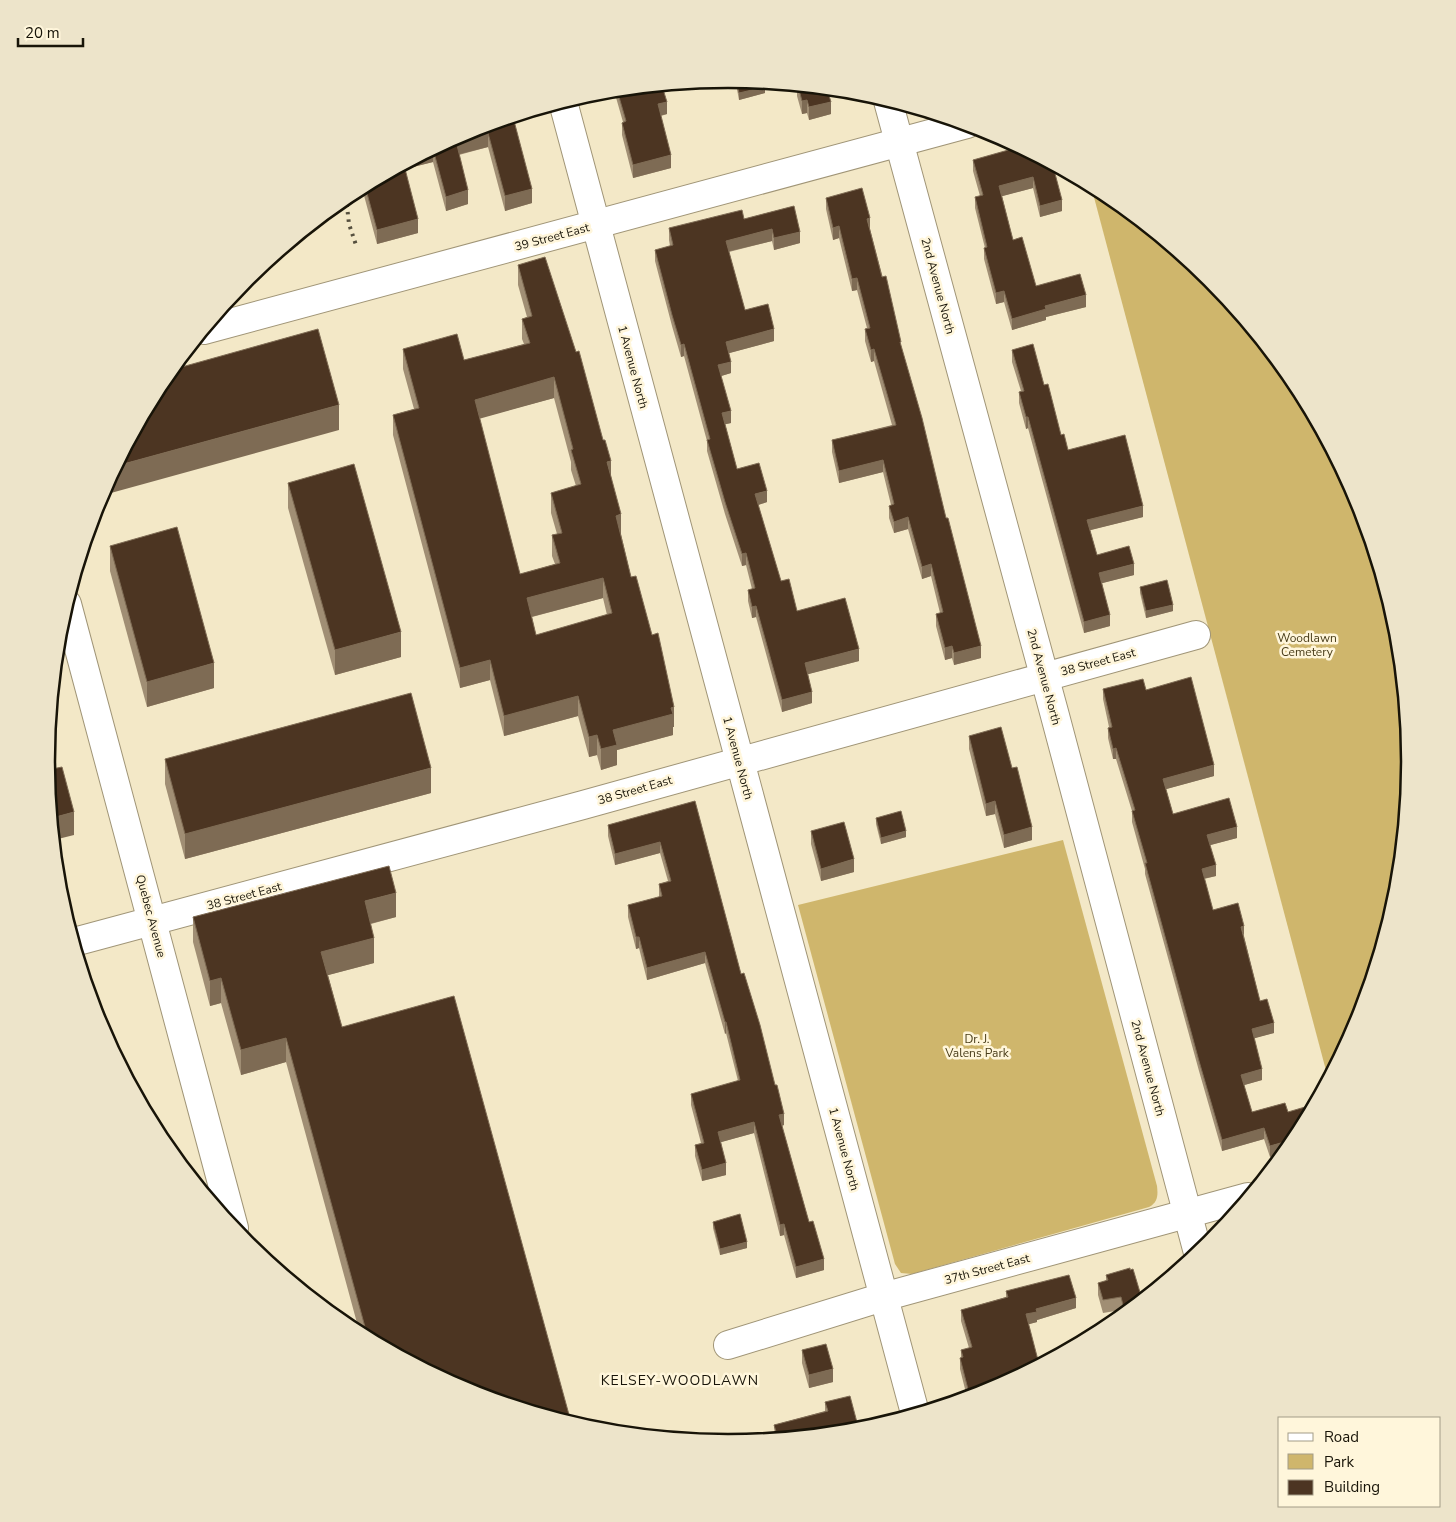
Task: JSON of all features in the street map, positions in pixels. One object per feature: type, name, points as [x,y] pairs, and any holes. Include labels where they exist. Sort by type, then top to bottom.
[{"type":"street","name":"2nd Avenue North","points":[[890,108],[1196,1245]]},
{"type":"street","name":"1 Avenue North","points":[[565,109],[883,1297],[914,1407]]},
{"type":"street","name":"39 Street East","points":[[213,327],[900,144],[954,128]]},
{"type":"street","name":"Quebec Avenue","points":[[70,620],[230,1214]]},
{"type":"street","name":"38 Street East","points":[[80,940],[583,805],[1196,635]]},
{"type":"street","name":"37th Street East","points":[[728,1345],[883,1297],[1238,1201]]},
{"type":"green space","name":"Woodlawn Cemetery","points":[[1094,196],[1138,227],[1172,255],[1234,317],[1262,351],[1288,387],[1332,463],[1350,503],[1378,587],[1388,630],[1400,717],[1400,805],[1388,892],[1378,935],[1350,1019],[1326,1070]]},
{"type":"green space","name":"Dr. J. Valens Park","points":[[1063,840],[1157,1186],[1157,1198],[1149,1207],[912,1274],[901,1273],[895,1264],[798,905]]},
{"type":"building","points":[[738,88],[758,89],[739,93]]},
{"type":"building","points":[[664,91],[667,102],[658,104],[671,155],[633,165],[622,123],[626,121],[619,97]]},
{"type":"building","points":[[800,92],[829,96],[831,102],[809,107],[807,100],[802,101]]},
{"type":"building","points":[[515,123],[532,189],[505,196],[488,133],[484,134]]},
{"type":"building","points":[[457,145],[468,190],[446,197],[435,155]]},
{"type":"building","points":[[1010,150],[1055,173],[1062,200],[1040,206],[1033,177],[999,186],[1013,240],[1022,237],[1036,286],[1080,274],[1086,295],[1045,306],[1046,309],[1012,319],[1004,291],[996,293],[984,248],[987,247],[975,197],[983,195],[973,160]]},
{"type":"building","points":[[405,171],[418,219],[377,230],[367,193]]},
{"type":"building","points":[[862,188],[870,218],[867,219],[882,277],[886,276],[900,342],[922,418],[946,518],[948,518],[981,646],[954,653],[952,646],[945,648],[936,614],[943,612],[931,564],[922,567],[908,517],[894,522],[889,506],[894,504],[883,460],[839,471],[832,440],[896,425],[874,349],[871,350],[865,329],[870,328],[857,278],[852,279],[839,226],[833,228],[826,198]]},
{"type":"building","points":[[794,206],[800,232],[774,238],[772,229],[726,241],[745,310],[768,304],[774,329],[726,342],[731,362],[718,365],[731,411],[722,413],[737,469],[759,463],[767,491],[755,494],[781,581],[789,579],[797,611],[845,598],[859,649],[805,663],[812,692],[782,700],[756,606],[752,607],[748,590],[755,588],[746,553],[742,554],[725,502],[707,440],[710,439],[684,344],[681,345],[655,250],[673,245],[669,228],[742,210],[744,219]]},
{"type":"building","points":[[545,257],[576,352],[579,351],[603,440],[605,440],[611,461],[607,462],[621,514],[616,516],[631,577],[636,576],[652,635],[658,633],[674,707],[671,708],[673,714],[613,730],[617,745],[601,749],[597,735],[589,737],[578,696],[504,716],[490,660],[460,668],[393,415],[419,408],[403,349],[457,334],[464,360],[530,343],[522,319],[532,316],[518,265]],"holes":[[[554,377],[581,484],[551,493],[562,533],[552,535],[560,563],[520,574],[475,400]],[[603,578],[612,613],[536,635],[527,598]]]},
{"type":"building","points":[[318,329],[339,405],[124,464],[145,424],[183,367]]},
{"type":"building","points":[[1033,344],[1044,385],[1048,384],[1061,435],[1064,434],[1068,450],[1125,435],[1143,506],[1087,520],[1097,555],[1129,546],[1134,564],[1099,573],[1110,615],[1084,622],[1028,417],[1026,417],[1019,392],[1024,391],[1012,350]]},
{"type":"building","points":[[354,464],[401,632],[335,650],[288,483]]},
{"type":"building","points":[[177,527],[214,663],[147,682],[110,546]]},
{"type":"building","points":[[1167,580],[1173,605],[1146,611],[1140,587]]},
{"type":"building","points":[[1191,677],[1214,765],[1163,779],[1173,814],[1229,798],[1237,827],[1207,835],[1216,865],[1202,869],[1213,910],[1238,903],[1244,926],[1241,927],[1260,1001],[1267,999],[1274,1023],[1252,1029],[1262,1069],[1241,1075],[1252,1112],[1285,1103],[1288,1112],[1305,1107],[1283,1142],[1270,1146],[1264,1128],[1222,1140],[1145,863],[1147,863],[1132,811],[1135,810],[1116,748],[1113,749],[1108,728],[1112,727],[1103,689],[1143,679],[1146,690]]},
{"type":"building","points":[[411,693],[431,768],[185,834],[165,759]]},
{"type":"building","points":[[1001,727],[1012,768],[1017,767],[1032,827],[1004,835],[995,801],[986,804],[969,736]]},
{"type":"building","points":[[62,767],[74,812],[57,817],[56,805],[55,768]]},
{"type":"building","points":[[695,801],[741,974],[744,973],[760,1025],[775,1085],[777,1085],[784,1114],[779,1115],[796,1176],[809,1222],[813,1221],[824,1259],[796,1267],[784,1224],[780,1225],[754,1122],[718,1132],[726,1163],[702,1170],[695,1145],[704,1143],[691,1094],[740,1080],[726,1022],[705,952],[647,968],[639,937],[636,937],[628,905],[662,896],[659,884],[671,881],[660,842],[615,854],[608,825]]},
{"type":"building","points":[[901,811],[906,831],[881,838],[876,818]]},
{"type":"building","points":[[844,822],[854,859],[821,869],[811,831]]},
{"type":"building","points":[[389,866],[396,893],[365,901],[374,938],[321,952],[342,1027],[454,996],[569,1414],[512,1398],[470,1383],[430,1365],[365,1328],[286,1038],[241,1050],[221,978],[210,981],[193,917]]},
{"type":"building","points":[[740,1214],[747,1242],[720,1249],[713,1222]]},
{"type":"building","points":[[1130,1268],[1130,1270],[1133,1269],[1140,1293],[1123,1306],[1121,1297],[1103,1300],[1098,1283],[1108,1280],[1106,1275]]},
{"type":"building","points":[[1069,1275],[1076,1298],[1036,1309],[1037,1312],[1026,1314],[1038,1359],[968,1389],[960,1358],[963,1357],[961,1350],[972,1347],[961,1310],[1008,1297],[1006,1291]]},
{"type":"building","points":[[826,1344],[833,1369],[809,1375],[802,1350]]},
{"type":"building","points":[[850,1396],[857,1421],[776,1433],[774,1425],[828,1411],[825,1402]]},
{"type":"railway","points":[[347,206],[349,224],[356,245]]},
{"type":"district","name":"KELSEY-WOODLAWN","points":[[680,1380]]}]
